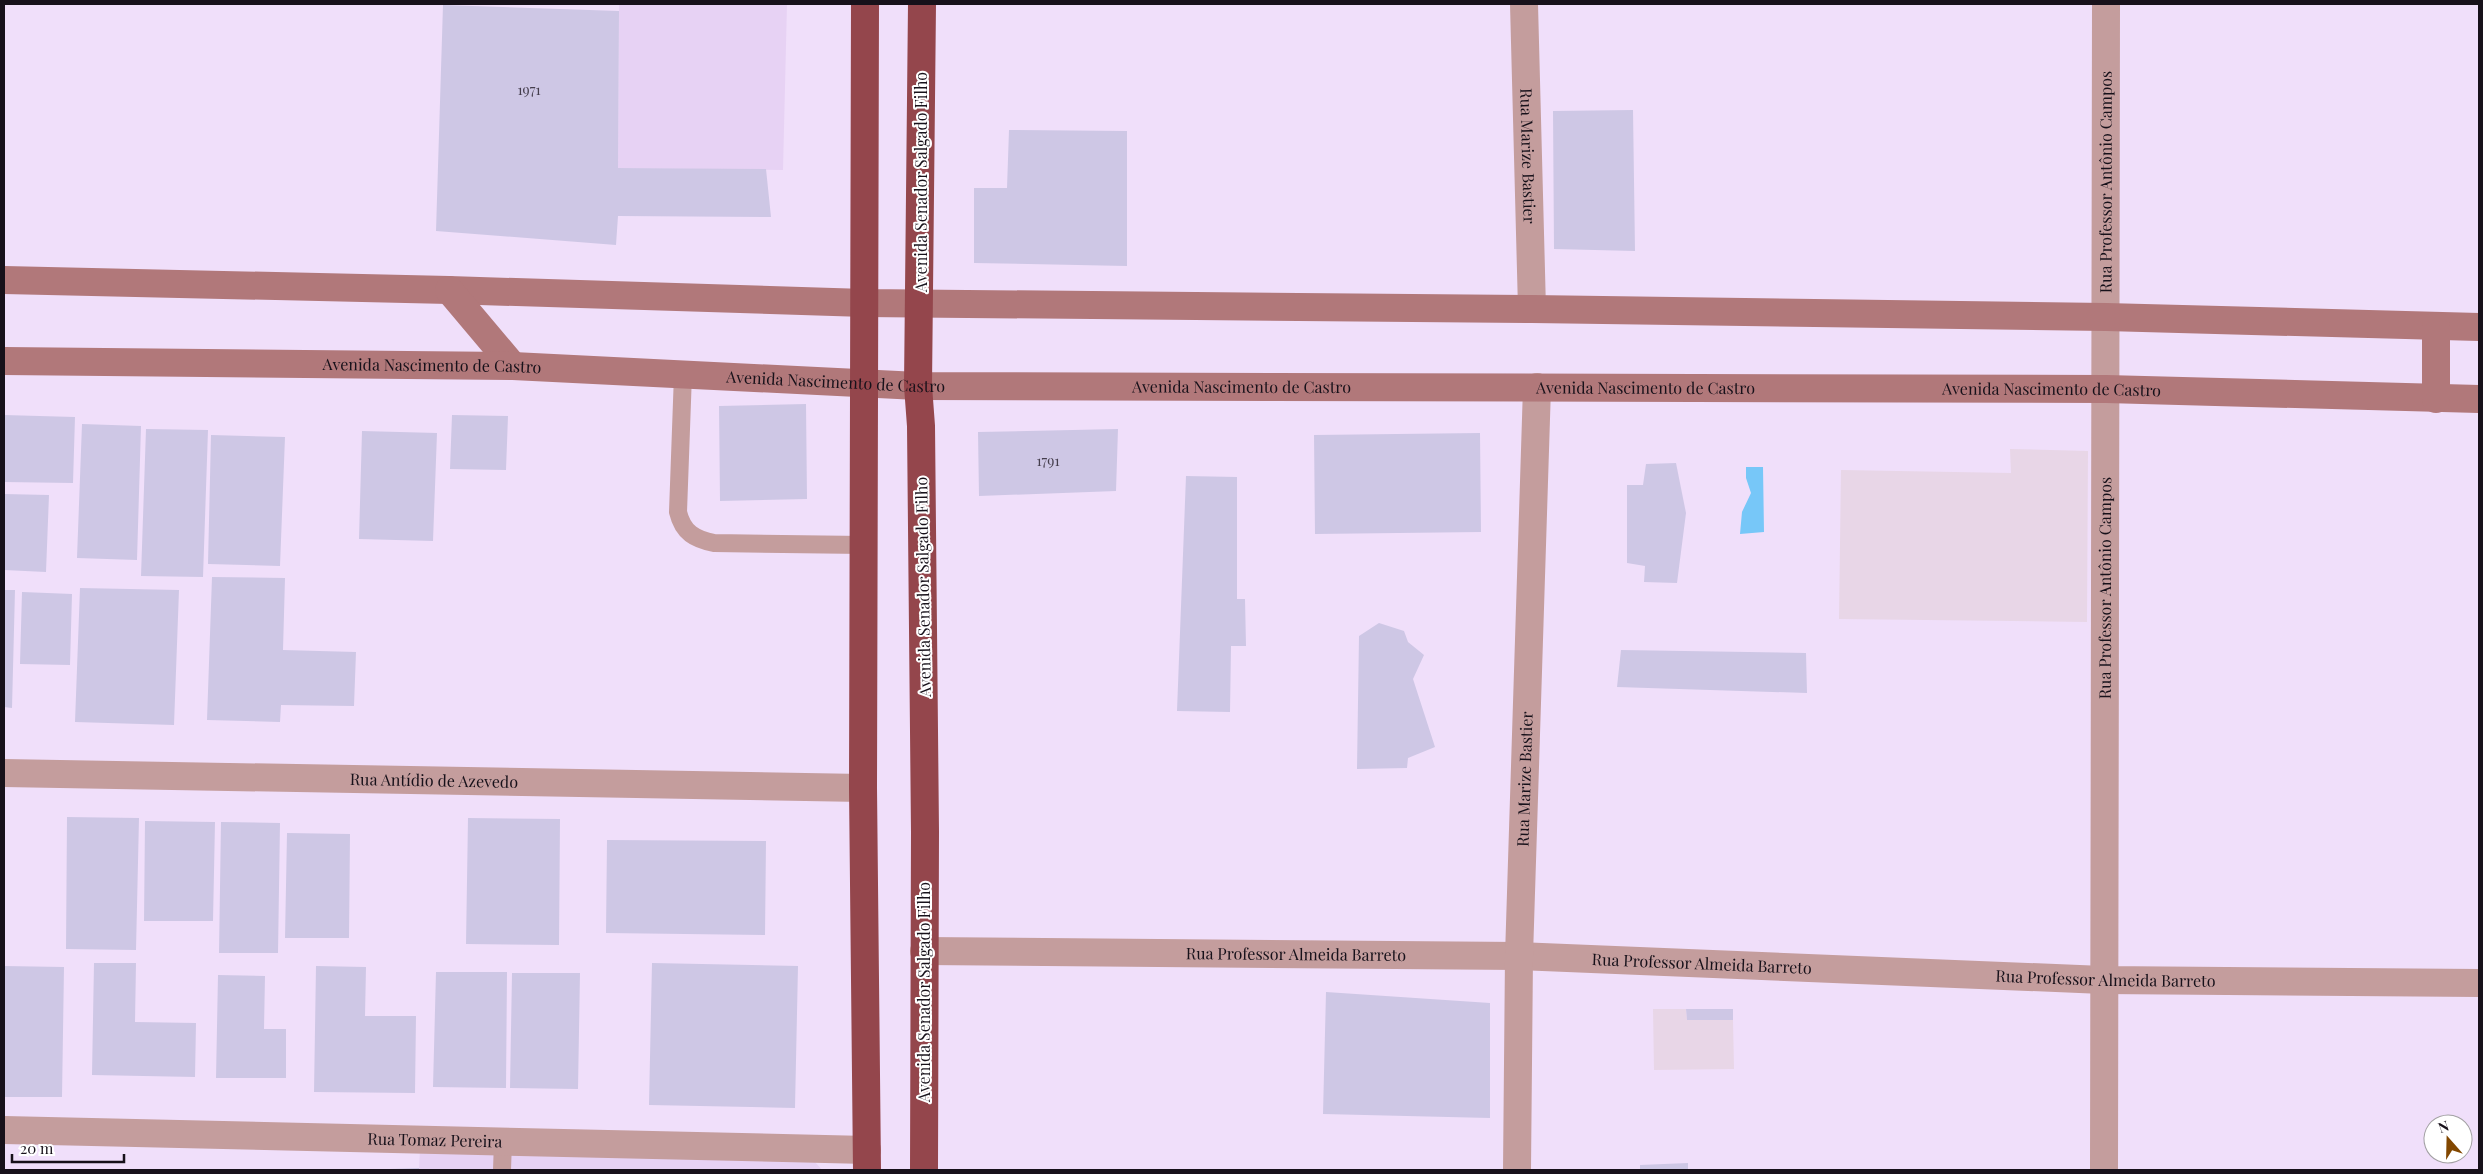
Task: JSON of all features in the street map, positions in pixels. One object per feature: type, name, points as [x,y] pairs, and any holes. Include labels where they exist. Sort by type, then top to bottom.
[{"type":"highway","points":[[865,4],[863,788],[867,1160]]},
{"type":"highway","name":"Avenida Senador Salgado Filho","points":[[922,4],[918,386],[921,426],[925,812],[924,1170]]},
{"type":"main road","points":[[4,280],[449,290],[865,303],[1532,309],[2106,317],[2479,327]]},
{"type":"main road","points":[[449,290],[513,366]]},
{"type":"main road","points":[[2436,326],[2436,399]]},
{"type":"main road","name":"Avenida Nascimento de Castro","points":[[4,361],[513,366],[918,386],[2106,389],[2479,399]]},
{"type":"street","name":"Rua Marize Bastier","points":[[1524,4],[1532,309]]},
{"type":"street","name":"Rua Professor Antônio Campos","points":[[2104,1170],[2106,4]]},
{"type":"street","name":"Rua Marize Bastier","points":[[1517,1170],[1519,956],[1537,387]]},
{"type":"street","name":"Rua Antídio de Azevedo","points":[[4,773],[863,788]]},
{"type":"street","name":"Rua Professor Almeida Barreto","points":[[924,951],[1519,956],[2104,980],[2479,983]]},
{"type":"street","name":"Rua Tomaz Pereira","points":[[4,1130],[503,1141],[867,1160]]},
{"type":"lane","points":[[683,374],[678,512],[684,530],[693,537],[714,543],[864,545]]},
{"type":"lane","points":[[502,1170],[503,1141]]},
{"type":"shaded area","points":[[619,4],[787,4],[783,170],[618,168]]},
{"type":"shaded area","points":[[2010,449],[2088,451],[2087,622],[1839,619],[1841,470],[2011,473]]},
{"type":"shaded area","points":[[1653,1009],[1686,1009],[1687,1020],[1733,1020],[1734,1069],[1654,1070]]},
{"type":"shaded area","points":[[420,1148],[809,1155],[822,1170],[419,1170]]},
{"type":"water","points":[[1746,467],[1763,467],[1764,532],[1740,534],[1742,512],[1751,493],[1746,478]]},
{"type":"building","points":[[443,5],[619,11],[618,168],[766,169],[771,217],[618,216],[616,245],[436,231]]},
{"type":"building","points":[[1633,110],[1635,251],[1554,249],[1553,111]]},
{"type":"building","points":[[1009,130],[1127,131],[1127,266],[974,263],[974,188],[1007,188]]},
{"type":"building","points":[[806,404],[807,499],[720,501],[719,406]]},
{"type":"building","points":[[4,415],[75,417],[73,483],[4,482]]},
{"type":"building","points":[[452,415],[508,416],[506,470],[450,469]]},
{"type":"building","points":[[82,424],[141,426],[137,560],[77,558]]},
{"type":"building","points":[[146,429],[208,430],[203,577],[141,576]]},
{"type":"building","points":[[1118,429],[1116,491],[979,496],[978,432]]},
{"type":"building","points":[[362,431],[437,433],[433,541],[359,539]]},
{"type":"building","points":[[1480,433],[1481,532],[1315,534],[1314,435]]},
{"type":"building","points":[[211,435],[285,437],[280,566],[208,564]]},
{"type":"building","points":[[1676,463],[1686,513],[1677,583],[1644,582],[1645,566],[1627,563],[1627,485],[1643,485],[1646,464]]},
{"type":"building","points":[[1186,476],[1237,477],[1237,599],[1245,599],[1246,646],[1231,646],[1230,712],[1177,711]]},
{"type":"building","points":[[4,494],[49,495],[46,572],[4,570]]},
{"type":"building","points":[[212,577],[285,578],[283,650],[356,652],[354,706],[281,705],[280,722],[207,720]]},
{"type":"building","points":[[80,588],[179,590],[174,725],[75,722]]},
{"type":"building","points":[[4,590],[15,590],[12,708],[4,707]]},
{"type":"building","points":[[22,592],[72,594],[70,665],[20,664]]},
{"type":"building","points":[[1379,623],[1404,631],[1408,642],[1424,655],[1413,679],[1435,747],[1408,758],[1407,768],[1357,769],[1359,636]]},
{"type":"building","points":[[1621,650],[1806,653],[1807,693],[1617,687]]},
{"type":"building","points":[[67,817],[139,818],[136,950],[66,949]]},
{"type":"building","points":[[468,818],[560,819],[559,945],[466,944]]},
{"type":"building","points":[[145,821],[215,822],[213,921],[144,921]]},
{"type":"building","points":[[221,822],[280,823],[278,953],[219,953]]},
{"type":"building","points":[[287,833],[350,834],[349,938],[285,938]]},
{"type":"building","points":[[607,840],[766,841],[765,935],[606,933]]},
{"type":"building","points":[[94,963],[136,963],[135,1022],[196,1023],[195,1077],[92,1075]]},
{"type":"building","points":[[652,963],[798,966],[795,1108],[649,1105]]},
{"type":"building","points":[[4,966],[64,967],[62,1097],[4,1097]]},
{"type":"building","points":[[316,966],[366,967],[365,1016],[416,1016],[415,1093],[314,1092]]},
{"type":"building","points":[[436,972],[507,972],[506,1088],[433,1087]]},
{"type":"building","points":[[512,973],[580,973],[578,1089],[510,1088]]},
{"type":"building","points":[[218,975],[265,976],[264,1029],[286,1029],[286,1078],[216,1078]]},
{"type":"building","points":[[1326,992],[1490,1003],[1490,1118],[1323,1114]]},
{"type":"building","points":[[1686,1009],[1733,1009],[1733,1020],[1687,1020]]},
{"type":"building","points":[[1688,1163],[1688,1170],[1640,1170],[1640,1165]]},
{"type":"building","points":[[419,1168],[419,1170],[390,1170],[390,1169]]}]
